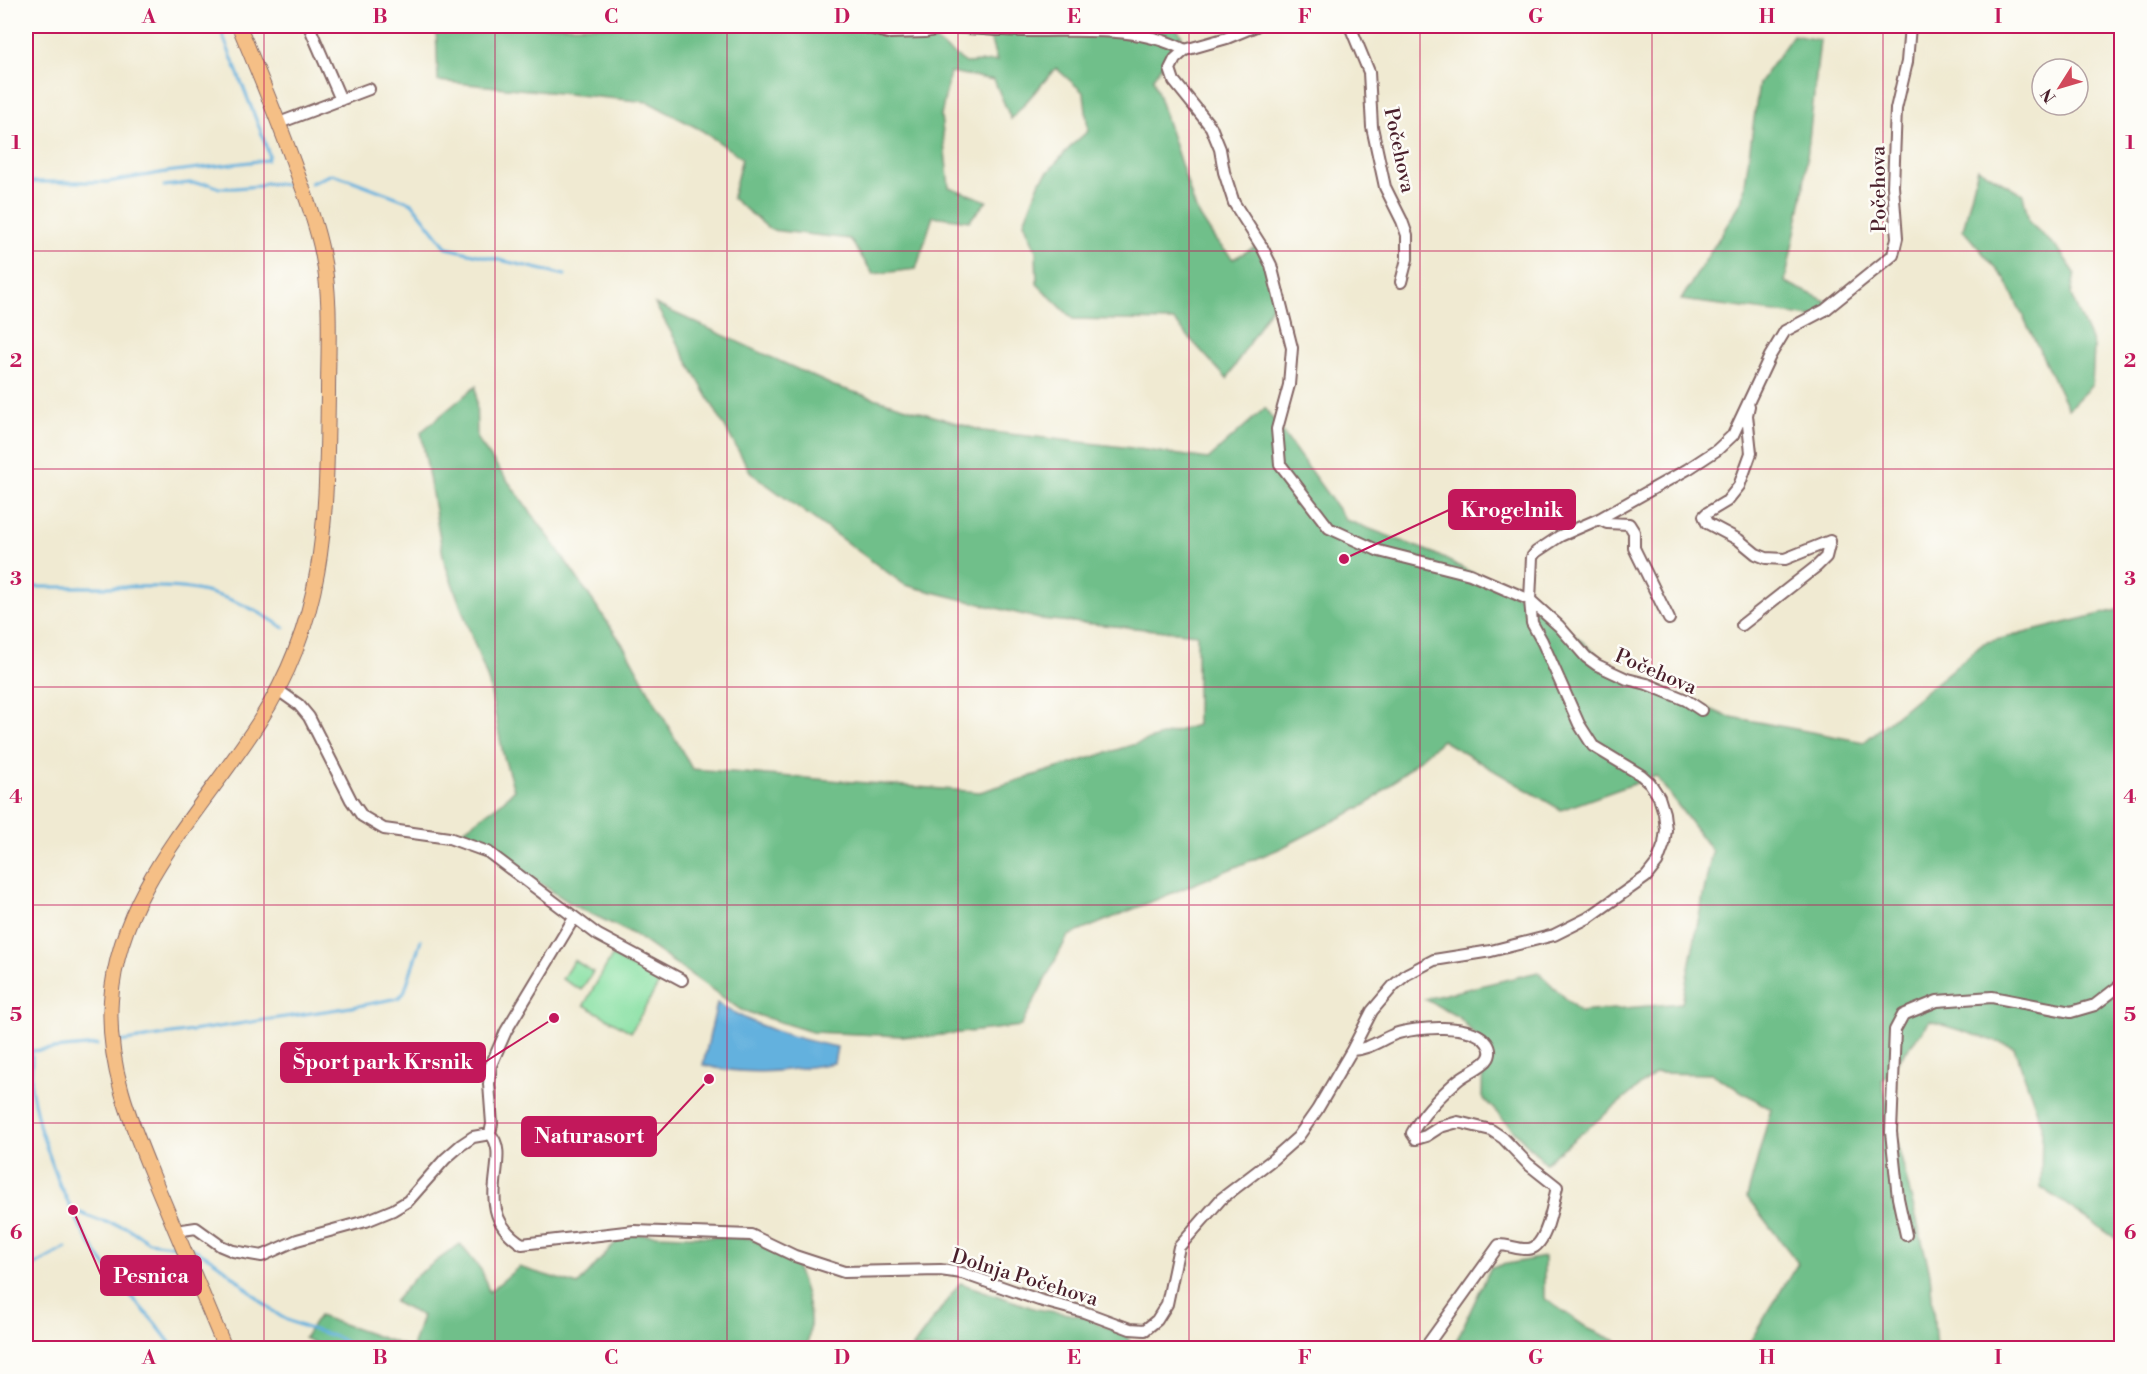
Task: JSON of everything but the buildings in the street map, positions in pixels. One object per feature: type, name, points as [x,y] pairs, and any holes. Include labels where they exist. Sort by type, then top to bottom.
[{"type":"main road","points":[[225,1348],[133,1128],[119,1086],[110,1030],[115,967],[132,913],[153,873],[245,743],[278,690],[309,613],[322,549],[326,486],[328,334],[327,288],[322,253],[315,225],[279,123],[239,26]]},
{"type":"street","points":[[309,26],[341,100]]},
{"type":"street","points":[[861,26],[888,33],[925,32],[951,27],[1117,32],[1172,43],[1185,50]]},
{"type":"street","points":[[1256,26],[1227,38],[1185,50],[1175,59],[1170,69],[1174,81],[1211,126],[1220,149],[1224,172],[1234,203],[1271,265],[1292,348],[1289,385],[1277,429],[1280,464],[1329,528],[1379,551],[1470,574],[1530,600]]},
{"type":"street","name":"Počehova","points":[[1350,26],[1369,72],[1372,126],[1385,187],[1407,235],[1407,259],[1401,282]]},
{"type":"street","name":"Počehova","points":[[1701,710],[1686,700],[1605,670],[1586,657],[1559,626],[1530,600],[1532,557],[1560,536],[1599,519],[1717,450],[1732,435],[1770,356],[1785,331],[1825,309],[1895,252],[1897,238],[1893,186],[1896,110],[1907,63],[1910,26]]},
{"type":"street","points":[[279,123],[369,89]]},
{"type":"street","name":"Počehova","points":[[1742,625],[1817,566],[1826,557],[1830,541],[1785,559],[1766,558],[1707,523],[1704,516],[1727,501],[1739,486],[1752,453],[1747,415],[1751,395]]},
{"type":"street","points":[[1599,519],[1629,524],[1634,532],[1634,548],[1669,619]]},
{"type":"street","name":"Dolnja Počehova","points":[[574,918],[506,1031],[491,1065],[489,1084],[492,1124],[490,1134],[496,1142],[497,1157],[494,1195],[497,1219],[509,1236],[522,1244],[634,1231],[751,1235],[795,1256],[844,1272],[940,1270],[962,1273],[1130,1329],[1146,1329],[1157,1320],[1167,1304],[1179,1247],[1221,1199],[1298,1137],[1353,1050],[1377,1004],[1407,974],[1434,960],[1491,951],[1554,935],[1587,918],[1626,891],[1646,877],[1657,863],[1666,830],[1659,797],[1650,783],[1641,775],[1593,746],[1575,715],[1532,623],[1530,600]]},
{"type":"street","points":[[278,690],[299,705],[309,717],[351,800],[362,816],[384,829],[449,838],[488,852],[598,935],[682,980]]},
{"type":"street","points":[[1906,1234],[1898,1198],[1891,1122],[1895,1030],[1903,1015],[1937,1000],[1992,997],[2071,1012],[2095,1005],[2121,984]]},
{"type":"street","points":[[1353,1050],[1370,1047],[1394,1035],[1415,1030],[1449,1028],[1476,1034],[1486,1041],[1490,1057],[1451,1087],[1418,1122],[1412,1133],[1416,1139],[1426,1136],[1440,1126],[1458,1122],[1491,1130],[1557,1187],[1542,1239],[1528,1250],[1499,1245],[1425,1348]]},
{"type":"street","points":[[178,1236],[196,1228],[221,1246],[233,1251],[262,1256],[297,1240],[366,1221],[393,1210],[408,1201],[445,1159],[461,1145],[473,1137],[490,1134]]},
{"type":"green space","points":[[436,26],[854,26],[887,35],[925,34],[966,63],[997,61],[990,38],[960,26],[1175,26],[1182,36],[1153,78],[1196,210],[1216,241],[1233,259],[1257,246],[1269,271],[1276,299],[1227,379],[1174,321],[1073,319],[1037,284],[1036,251],[1024,222],[1040,181],[1072,145],[1088,131],[1084,93],[1056,68],[1011,119],[994,80],[950,72],[941,116],[949,187],[987,201],[969,221],[933,216],[916,269],[873,274],[850,239],[771,230],[732,198],[742,158],[701,130],[648,102],[438,81]]},
{"type":"green space","points":[[1793,35],[1820,40],[1803,194],[1785,282],[1828,302],[1827,319],[1681,300],[1743,199],[1759,83]]},
{"type":"green space","points":[[1978,168],[2023,194],[2029,222],[2059,250],[2075,273],[2071,295],[2094,347],[2092,385],[2068,409],[2005,279],[1963,230]]},
{"type":"green space","points":[[655,304],[834,386],[983,431],[1208,459],[1265,408],[1346,520],[1433,553],[1546,610],[1609,665],[1726,716],[1864,742],[1984,643],[2121,609],[2121,1242],[2041,1187],[2042,1125],[2014,1047],[1930,1021],[1882,1081],[1930,1273],[1936,1348],[1746,1348],[1798,1263],[1747,1197],[1771,1109],[1712,1074],[1656,1073],[1545,1163],[1482,1097],[1483,1045],[1460,1018],[1425,999],[1538,972],[1580,1012],[1682,1003],[1712,851],[1656,776],[1561,810],[1442,740],[1369,803],[1279,849],[1068,936],[1021,1026],[924,1037],[812,1032],[741,1010],[633,934],[573,905],[462,831],[502,802],[514,790],[503,754],[489,683],[444,561],[421,432],[476,386],[477,439],[554,544],[625,648],[692,769],[980,792],[1197,725],[1197,634],[1040,619],[905,585],[751,473]]},
{"type":"green space","points":[[612,956],[659,983],[631,1032],[584,1005]]},
{"type":"green space","points":[[574,960],[593,972],[581,990],[562,979]]},
{"type":"green space","points":[[623,1234],[750,1238],[793,1259],[805,1292],[810,1315],[809,1338],[805,1348],[412,1348],[422,1316],[394,1302],[416,1276],[460,1244],[482,1271],[489,1292],[519,1267],[578,1285]]},
{"type":"green space","points":[[1544,1257],[1544,1298],[1589,1329],[1632,1348],[1453,1348],[1491,1267]]},
{"type":"green space","points":[[960,1283],[1036,1309],[1082,1316],[1127,1336],[1133,1348],[912,1348]]},
{"type":"green space","points":[[319,1316],[411,1348],[325,1348],[304,1338]]},
{"type":"water","points":[[717,1003],[746,1019],[775,1031],[837,1047],[834,1063],[768,1072],[736,1071],[703,1065]]},
{"type":"waterway","points":[[26,182],[108,182],[166,172],[267,160],[269,155],[263,137],[219,26]]},
{"type":"waterway","points":[[311,183],[332,174],[348,179],[412,203],[447,248],[565,275]]},
{"type":"waterway","points":[[164,186],[189,183],[210,184],[219,188],[259,186],[266,183],[291,185]]},
{"type":"waterway","points":[[26,587],[186,588],[231,600],[264,615],[284,628]]},
{"type":"waterway","points":[[119,1042],[398,998],[404,993],[421,940]]},
{"type":"waterway","points":[[26,1031],[32,1056],[31,1088],[40,1129],[60,1186],[86,1237],[102,1261],[174,1348]]},
{"type":"waterway","points":[[31,1051],[97,1045]]},
{"type":"waterway","points":[[73,1210],[98,1220],[126,1227],[149,1242],[178,1246]]},
{"type":"waterway","points":[[188,1247],[202,1253],[225,1269],[280,1316],[300,1326],[336,1337],[356,1348]]},
{"type":"waterway","points":[[26,1270],[66,1248]]},
{"type":"place","name":"Krogelnik","points":[[1344,559]]},
{"type":"place","name":"Šport park Krsnik","points":[[554,1018]]},
{"type":"place","name":"Naturasort","points":[[709,1079]]},
{"type":"place","name":"Pesnica","points":[[73,1210]]}]
